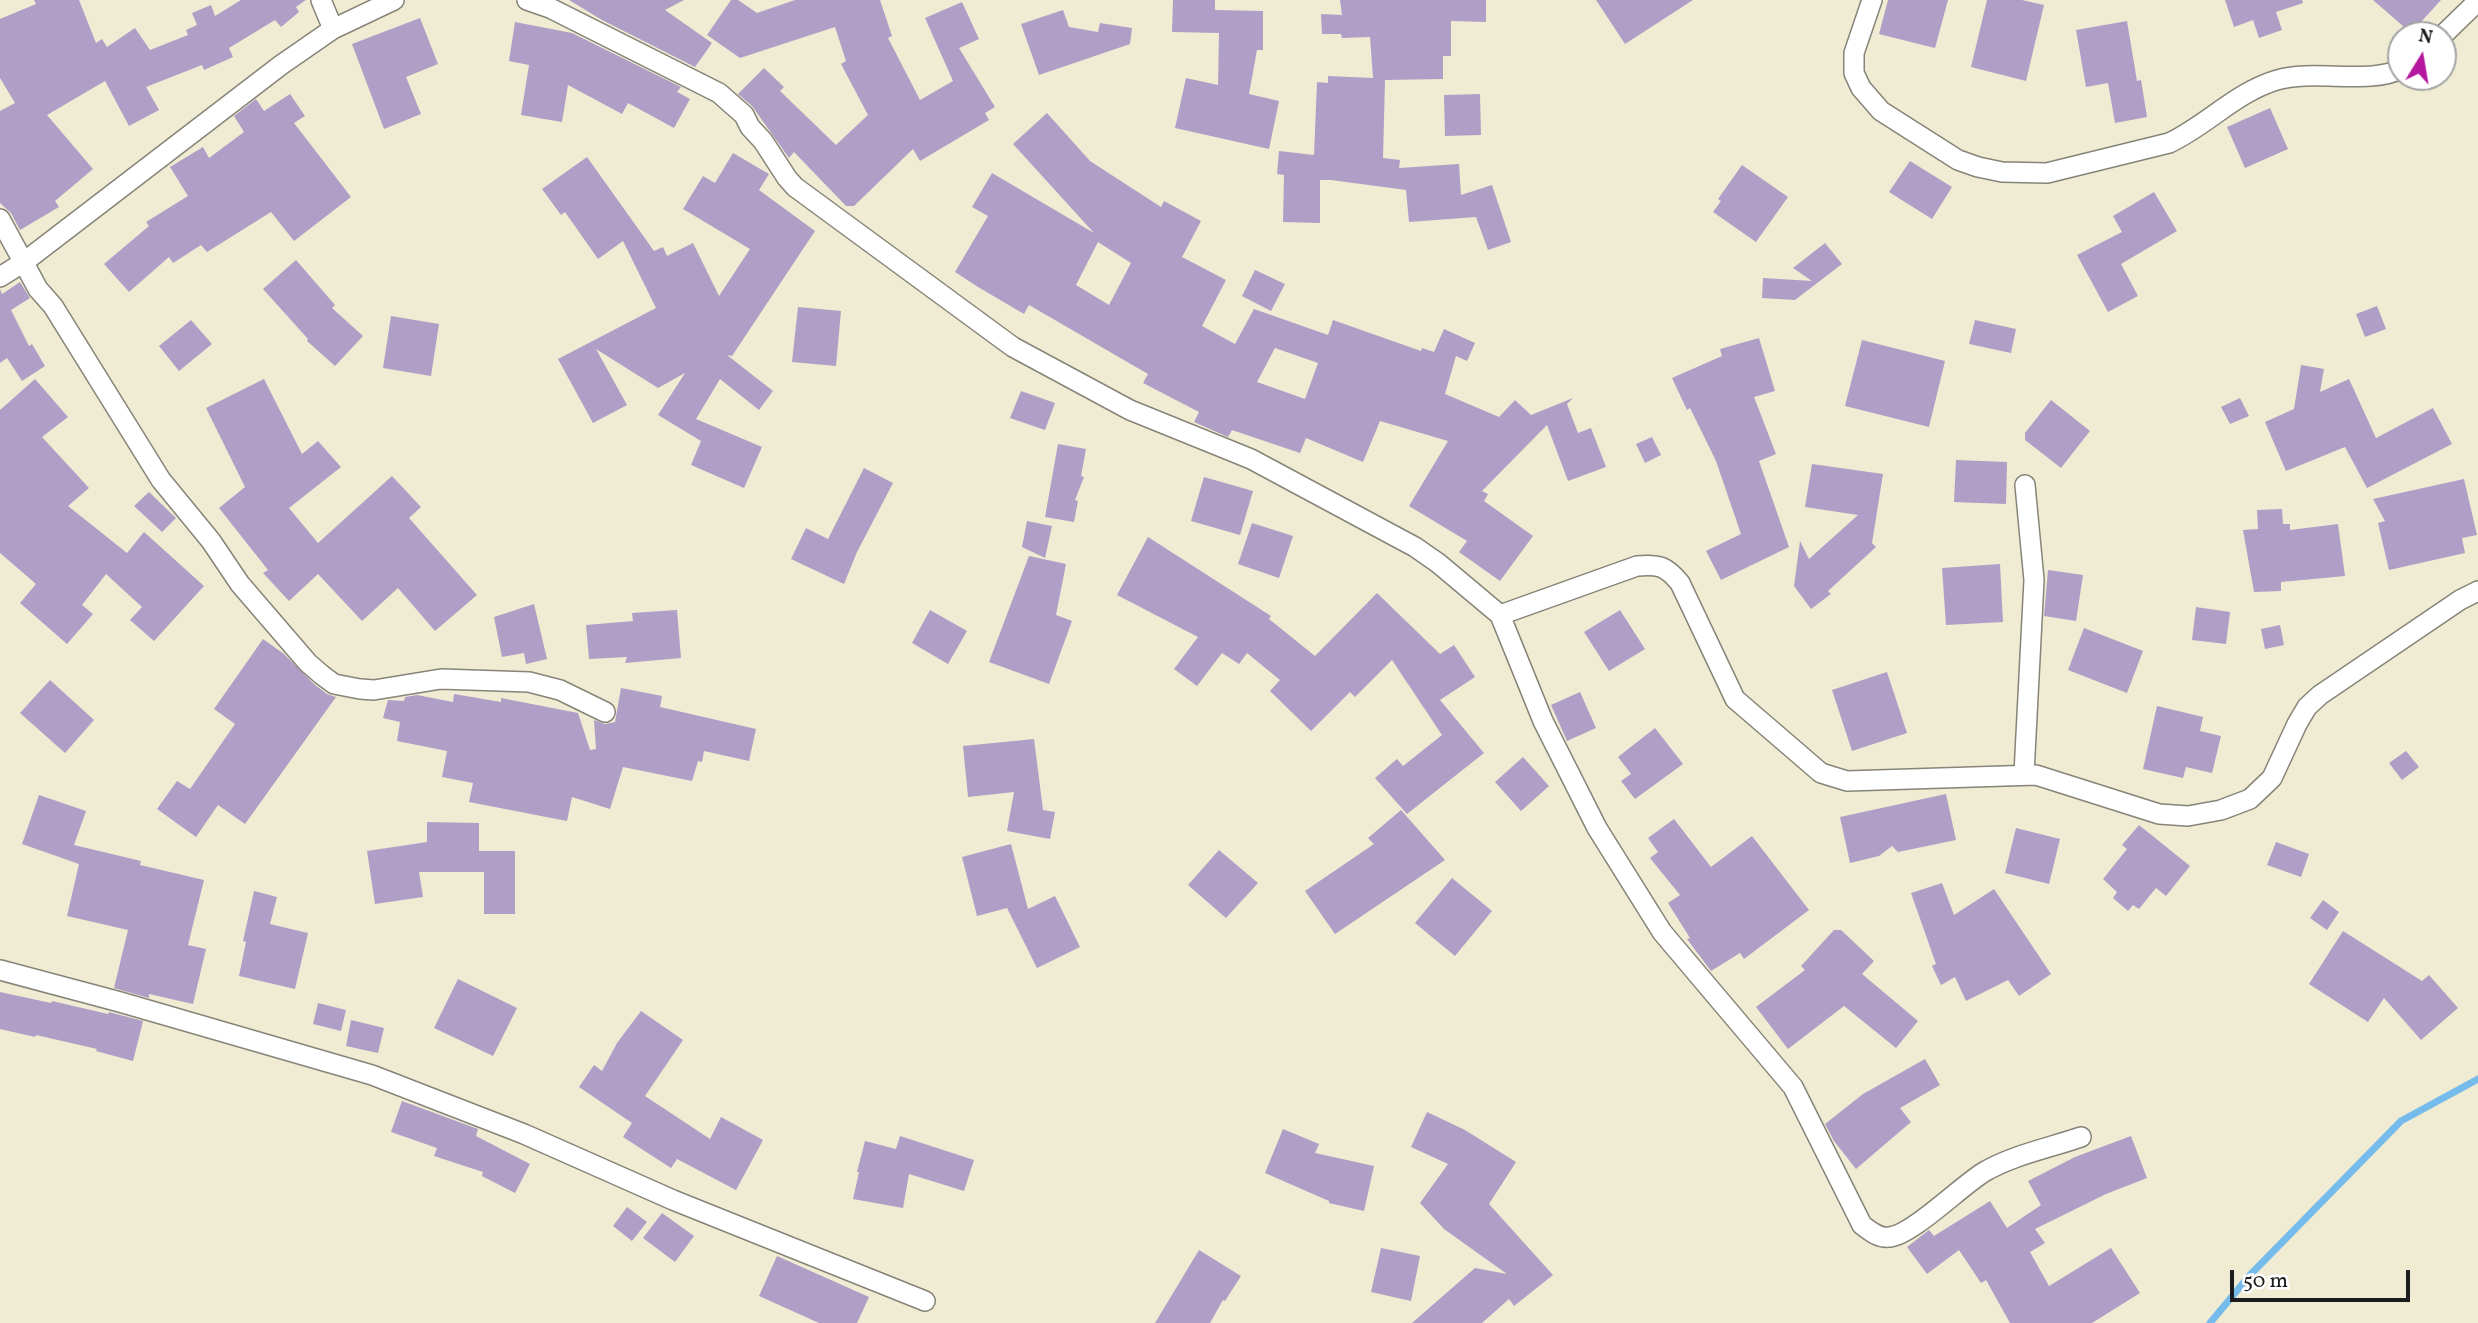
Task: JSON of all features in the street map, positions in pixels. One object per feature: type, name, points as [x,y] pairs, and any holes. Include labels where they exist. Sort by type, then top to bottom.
[{"type":"street","points":[[321,0],[333,29]]},
{"type":"street","points":[[0,277],[24,262],[281,65],[333,29],[394,0]]},
{"type":"street","points":[[527,0],[550,8],[719,93],[744,115],[750,127],[796,187],[1013,347],[1130,410],[1251,459],[1415,547],[1500,615],[1543,722],[1597,828],[1662,932],[1793,1087],[1861,1225],[1874,1234],[1889,1238],[1905,1231],[1980,1174],[2081,1137]]},
{"type":"street","points":[[1872,0],[1854,53],[1854,73],[1861,88],[1881,111],[1958,160],[2002,172],[2047,173],[2169,143],[2185,136],[2249,92],[2276,80],[2296,76],[2375,75],[2387,72]]},
{"type":"street","points":[[2457,21],[2478,1]]},
{"type":"street","points":[[0,219],[38,289],[53,306],[162,480],[211,541],[240,584],[308,663],[322,675],[334,684],[360,690],[441,679],[529,682],[560,690],[605,712]]},
{"type":"street","points":[[2024,774],[2034,580],[2025,485]]},
{"type":"street","points":[[1500,615],[1637,566],[1651,565],[1668,569],[1680,583],[1735,699],[1821,774],[1847,781],[2024,774],[2052,779],[2159,814],[2188,816],[2221,810],[2250,799],[2272,778],[2297,724],[2307,707],[2319,695],[2460,600],[2478,591]]},
{"type":"street","points":[[0,970],[372,1075],[524,1133],[673,1200],[925,1301]]},
{"type":"building","points":[[34,0],[79,0],[96,43],[102,39],[107,47],[135,28],[150,50],[188,35],[186,30],[197,25],[192,13],[211,5],[215,16],[241,0],[306,0],[296,7],[299,12],[281,27],[275,20],[229,48],[233,57],[204,70],[202,65],[146,87],[159,110],[129,126],[105,81],[47,115],[93,169],[55,201],[59,207],[20,230],[11,213],[0,203],[0,111],[15,103],[0,78],[0,19],[36,4]]},
{"type":"building","points":[[569,0],[684,0],[665,10],[712,43],[695,67],[602,20]]},
{"type":"building","points":[[731,0],[738,0],[757,13],[795,0],[880,0],[892,36],[888,38],[920,100],[953,81],[925,18],[962,2],[979,39],[959,48],[995,107],[985,113],[989,120],[920,161],[913,149],[854,206],[846,206],[794,152],[789,158],[752,106],[738,94],[764,68],[784,87],[780,91],[836,145],[868,115],[841,64],[846,61],[835,27],[740,58],[707,35]]},
{"type":"building","points":[[1173,0],[1215,0],[1215,10],[1263,11],[1263,50],[1257,50],[1249,94],[1279,101],[1269,149],[1175,128],[1186,78],[1218,85],[1219,33],[1172,32]]},
{"type":"building","points":[[1340,0],[1486,0],[1486,22],[1451,21],[1451,56],[1443,56],[1443,79],[1385,80],[1383,158],[1400,160],[1399,168],[1459,164],[1461,195],[1492,185],[1511,242],[1488,250],[1476,217],[1409,222],[1406,190],[1331,180],[1320,180],[1320,223],[1283,222],[1284,175],[1277,174],[1279,151],[1314,155],[1317,82],[1328,83],[1328,76],[1373,78],[1370,37],[1342,38],[1341,34],[1322,34],[1321,14],[1342,15]]},
{"type":"building","points":[[1596,0],[1693,0],[1625,44]]},
{"type":"building","points":[[1888,0],[1948,0],[1935,48],[1879,34]]},
{"type":"building","points":[[1987,0],[2022,0],[2044,5],[2026,81],[1971,67]]},
{"type":"building","points":[[2225,0],[2302,0],[2303,3],[2276,12],[2282,30],[2259,38],[2253,20],[2234,27]]},
{"type":"building","points":[[2373,0],[2441,0],[2422,21],[2397,21]]},
{"type":"building","points":[[1063,10],[1069,27],[1098,32],[1100,23],[1132,28],[1130,44],[1039,75],[1021,24]]},
{"type":"building","points":[[420,18],[438,64],[406,77],[421,114],[384,129],[352,44]]},
{"type":"building","points":[[2127,21],[2137,81],[2141,80],[2147,117],[2115,123],[2108,83],[2086,87],[2076,30]]},
{"type":"building","points":[[515,22],[572,33],[681,87],[677,92],[690,99],[674,128],[628,103],[622,114],[568,85],[562,122],[521,115],[529,65],[509,61]]},
{"type":"building","points":[[290,94],[305,116],[294,123],[351,197],[294,241],[271,212],[207,252],[201,245],[173,263],[169,257],[129,292],[104,264],[149,226],[146,222],[188,196],[170,167],[203,147],[209,158],[244,132],[234,116],[256,99],[264,111]]},
{"type":"building","points":[[1480,94],[1481,135],[1445,136],[1444,95]]},
{"type":"building","points":[[2270,108],[2288,149],[2245,168],[2227,127]]},
{"type":"building","points":[[1047,113],[1090,161],[1161,207],[1164,201],[1201,221],[1182,257],[1226,280],[1202,326],[1235,344],[1254,309],[1328,335],[1333,320],[1421,351],[1422,348],[1434,352],[1444,329],[1475,343],[1467,361],[1456,356],[1445,394],[1499,417],[1515,400],[1531,415],[1573,398],[1567,404],[1578,433],[1591,428],[1606,467],[1568,481],[1547,425],[1482,491],[1488,494],[1484,501],[1533,536],[1500,581],[1459,552],[1467,541],[1409,506],[1448,441],[1380,421],[1363,462],[1306,438],[1300,453],[1232,430],[1228,437],[1194,422],[1199,412],[1143,383],[1148,374],[1029,305],[1024,314],[955,272],[988,216],[972,207],[992,173],[1094,233],[1013,144]],"holes":[[[1098,242],[1131,263],[1109,305],[1076,285]],[[1275,348],[1318,363],[1305,399],[1257,382]]]},
{"type":"building","points":[[733,153],[769,174],[759,190],[815,231],[732,356],[727,355],[773,391],[759,410],[720,379],[696,419],[762,447],[744,488],[691,465],[701,441],[658,415],[685,373],[658,388],[596,349],[627,405],[593,423],[558,359],[656,308],[623,241],[598,259],[565,212],[561,215],[542,189],[587,157],[654,251],[663,247],[667,256],[693,243],[719,296],[750,249],[683,209],[703,176],[715,183]]},
{"type":"building","points":[[1910,161],[1952,187],[1932,219],[1889,192]]},
{"type":"building","points":[[1742,165],[1788,197],[1756,242],[1713,212],[1721,201],[1718,199]]},
{"type":"building","points":[[2154,192],[2177,231],[2121,264],[2138,296],[2108,312],[2077,255],[2122,232],[2113,216]]},
{"type":"building","points":[[1825,243],[1842,264],[1795,300],[1762,298],[1763,278],[1812,281],[1793,268]]},
{"type":"building","points":[[296,260],[335,305],[332,308],[363,336],[335,366],[307,341],[263,289]]},
{"type":"building","points":[[1255,270],[1285,284],[1271,311],[1242,296]]},
{"type":"building","points":[[20,282],[30,298],[11,310],[29,346],[32,344],[45,366],[22,381],[7,358],[0,363],[0,289],[2,294]]},
{"type":"building","points":[[2377,306],[2386,329],[2365,337],[2356,314]]},
{"type":"building","points":[[798,307],[841,311],[836,366],[792,362]]},
{"type":"building","points":[[391,316],[439,324],[431,376],[383,368]]},
{"type":"building","points":[[191,320],[212,344],[179,371],[159,346]]},
{"type":"building","points":[[1975,320],[2016,329],[2011,353],[1969,344]]},
{"type":"building","points":[[1759,338],[1775,391],[1754,397],[1776,454],[1759,461],[1789,547],[1721,580],[1706,551],[1741,534],[1716,461],[1672,378],[1722,356],[1720,349]]},
{"type":"building","points":[[1862,340],[1945,361],[1929,427],[1845,406]]},
{"type":"building","points":[[2301,365],[2324,369],[2320,392],[2349,379],[2376,438],[2433,408],[2452,444],[2367,488],[2345,447],[2286,471],[2265,422],[2294,409]]},
{"type":"building","points":[[35,379],[68,417],[42,437],[89,488],[68,506],[127,553],[144,532],[204,586],[154,641],[130,620],[142,607],[106,574],[82,605],[93,614],[67,644],[20,603],[36,584],[0,553],[0,410]]},
{"type":"building","points":[[264,379],[302,454],[318,441],[341,467],[289,508],[318,543],[392,476],[421,507],[409,518],[477,595],[435,631],[398,588],[362,621],[318,574],[289,601],[263,573],[268,570],[219,508],[245,487],[206,408]]},
{"type":"building","points":[[1021,391],[1055,403],[1045,430],[1010,418]]},
{"type":"building","points":[[2240,398],[2249,416],[2230,424],[2221,407]]},
{"type":"building","points":[[2051,400],[2090,431],[2061,468],[2025,440],[2025,433]]},
{"type":"building","points":[[1652,437],[1661,455],[1645,463],[1636,444]]},
{"type":"building","points":[[1058,444],[1086,449],[1081,476],[1084,477],[1075,500],[1078,501],[1074,522],[1045,517]]},
{"type":"building","points":[[1956,460],[2007,462],[2006,504],[1954,502]]},
{"type":"building","points":[[1812,464],[1883,474],[1872,543],[1876,547],[1828,591],[1831,594],[1811,609],[1794,586],[1800,541],[1809,559],[1858,515],[1805,507]]},
{"type":"building","points":[[864,468],[893,483],[857,552],[844,584],[791,559],[806,528],[828,539]]},
{"type":"building","points":[[1204,477],[1253,491],[1240,535],[1191,521]]},
{"type":"building","points":[[2464,479],[2477,535],[2462,538],[2465,553],[2389,570],[2378,523],[2385,521],[2373,499]]},
{"type":"building","points":[[149,492],[176,518],[162,532],[134,506]]},
{"type":"building","points":[[2282,509],[2283,524],[2290,524],[2290,530],[2338,524],[2345,576],[2281,582],[2281,591],[2254,592],[2243,530],[2258,529],[2257,510]]},
{"type":"building","points":[[1027,521],[1052,526],[1045,558],[1022,547]]},
{"type":"building","points":[[1252,523],[1293,536],[1279,578],[1238,564]]},
{"type":"building","points":[[1148,537],[1271,616],[1269,619],[1315,656],[1377,593],[1440,654],[1454,645],[1475,677],[1440,700],[1484,753],[1407,814],[1375,778],[1397,759],[1403,766],[1442,735],[1392,660],[1355,697],[1350,692],[1311,731],[1270,691],[1280,680],[1247,653],[1239,664],[1222,653],[1197,686],[1174,669],[1198,637],[1117,595]]},
{"type":"building","points":[[1029,556],[1066,564],[1056,615],[1072,621],[1049,684],[989,662]]},
{"type":"building","points":[[2000,564],[2003,622],[1946,625],[1942,568]]},
{"type":"building","points":[[2048,570],[2083,575],[2076,621],[2044,616]]},
{"type":"building","points":[[534,604],[547,659],[526,664],[524,653],[502,657],[494,617]]},
{"type":"building","points":[[2196,607],[2230,612],[2226,644],[2192,640]]},
{"type":"building","points":[[677,610],[681,658],[625,663],[627,657],[589,659],[586,625],[633,621],[632,613]]},
{"type":"building","points":[[930,610],[967,631],[948,664],[912,643]]},
{"type":"building","points":[[1620,610],[1645,649],[1609,671],[1584,632]]},
{"type":"building","points":[[2280,625],[2284,645],[2265,649],[2261,629]]},
{"type":"building","points":[[2084,628],[2143,651],[2127,693],[2068,670]]},
{"type":"building","points":[[263,639],[284,654],[314,684],[336,697],[245,824],[218,805],[196,837],[157,809],[177,781],[190,789],[235,724],[214,709]]},
{"type":"building","points":[[1887,672],[1907,733],[1852,751],[1832,690]]},
{"type":"building","points":[[50,680],[94,720],[65,753],[20,713]]},
{"type":"building","points":[[621,688],[662,696],[660,707],[756,729],[749,761],[704,751],[702,762],[698,761],[692,781],[623,767],[610,809],[572,797],[567,821],[469,802],[473,783],[442,777],[447,751],[397,741],[400,722],[383,718],[388,700],[404,701],[405,697],[417,695],[453,702],[454,694],[501,702],[501,698],[578,713],[590,750],[596,749],[594,720],[605,724],[615,722]]},
{"type":"building","points":[[1580,692],[1596,728],[1567,741],[1551,705]]},
{"type":"building","points":[[2157,706],[2203,717],[2200,731],[2221,736],[2212,773],[2186,767],[2183,778],[2143,769]]},
{"type":"building","points":[[1655,728],[1683,764],[1635,799],[1621,781],[1631,774],[1618,757]]},
{"type":"building","points":[[1034,739],[1043,810],[1055,812],[1050,839],[1007,831],[1014,792],[968,797],[963,746]]},
{"type":"building","points":[[2406,751],[2419,767],[2402,780],[2389,763]]},
{"type":"building","points":[[1523,757],[1549,786],[1521,811],[1495,782]]},
{"type":"building","points":[[1946,794],[1956,840],[1898,852],[1892,846],[1879,856],[1850,863],[1840,817]]},
{"type":"building","points":[[39,795],[86,811],[74,845],[141,861],[140,865],[204,880],[188,945],[206,949],[193,1004],[149,994],[149,998],[114,988],[128,930],[67,916],[79,864],[22,844]]},
{"type":"building","points":[[1401,810],[1445,860],[1335,934],[1305,891],[1374,844],[1368,838]]},
{"type":"building","points":[[1674,819],[1711,867],[1752,836],[1809,910],[1744,959],[1740,953],[1711,971],[1687,939],[1690,938],[1668,903],[1680,895],[1650,858],[1658,852],[1648,838]]},
{"type":"building","points":[[427,822],[479,823],[479,851],[515,851],[515,914],[484,914],[484,872],[419,872],[423,897],[375,904],[367,851],[427,842]]},
{"type":"building","points":[[2139,825],[2190,866],[2166,896],[2156,888],[2139,909],[2133,905],[2128,911],[2113,898],[2117,892],[2103,879],[2127,849],[2122,845]]},
{"type":"building","points":[[2016,828],[2060,839],[2049,884],[2005,873]]},
{"type":"building","points":[[2276,842],[2309,854],[2301,877],[2267,865]]},
{"type":"building","points":[[1011,844],[1028,909],[1055,896],[1080,947],[1037,968],[1007,908],[977,916],[962,857]]},
{"type":"building","points":[[1219,850],[1258,883],[1226,918],[1188,885]]},
{"type":"building","points":[[1452,878],[1492,911],[1455,956],[1415,923]]},
{"type":"building","points":[[1942,883],[1954,915],[1994,889],[2051,974],[2019,996],[2008,980],[1966,1001],[1955,977],[1941,985],[1932,966],[1936,964],[1911,893]]},
{"type":"building","points":[[254,891],[277,897],[270,924],[308,933],[295,989],[239,976],[246,942],[243,941]]},
{"type":"building","points":[[2323,900],[2339,912],[2327,930],[2310,918]]},
{"type":"building","points":[[1834,930],[1841,930],[1874,961],[1862,974],[1918,1021],[1896,1048],[1844,1006],[1788,1049],[1756,1007],[1805,970],[1801,966]]},
{"type":"building","points":[[2343,931],[2422,981],[2429,975],[2458,1008],[2421,1040],[2384,998],[2368,1022],[2309,984]]},
{"type":"building","points":[[458,979],[517,1008],[493,1056],[434,1028]]},
{"type":"building","points":[[0,992],[143,1021],[133,1061],[96,1051],[97,1049],[0,1029]]},
{"type":"building","points":[[318,1003],[346,1010],[341,1031],[313,1024]]},
{"type":"building","points":[[641,1011],[683,1040],[645,1096],[710,1139],[721,1117],[763,1140],[736,1190],[677,1159],[671,1168],[623,1137],[632,1123],[579,1087],[594,1065],[602,1071],[617,1043]]},
{"type":"building","points":[[351,1020],[384,1028],[378,1053],[346,1046]]},
{"type":"building","points":[[1925,1059],[1940,1085],[1900,1108],[1911,1122],[1856,1169],[1834,1141],[1825,1124],[1863,1094]]},
{"type":"building","points":[[402,1101],[478,1129],[476,1136],[530,1164],[515,1193],[482,1176],[483,1172],[434,1156],[437,1148],[391,1132]]},
{"type":"building","points":[[1427,1112],[1465,1130],[1516,1162],[1489,1204],[1553,1275],[1514,1306],[1509,1299],[1482,1323],[1412,1323],[1475,1268],[1507,1274],[1444,1229],[1420,1203],[1448,1164],[1411,1147]]},
{"type":"building","points":[[1283,1129],[1319,1144],[1315,1153],[1374,1166],[1364,1211],[1329,1203],[1265,1173]]},
{"type":"building","points":[[900,1136],[974,1160],[964,1191],[909,1174],[903,1208],[853,1199],[865,1141],[896,1149]]},
{"type":"building","points":[[2131,1136],[2147,1178],[2106,1194],[2035,1229],[2045,1243],[2030,1252],[2049,1286],[2111,1248],[2140,1293],[2092,1323],[2010,1323],[1986,1280],[1981,1283],[1959,1250],[1927,1274],[1907,1247],[1929,1230],[1934,1236],[1990,1201],[2007,1228],[2041,1205],[2028,1181],[2075,1157]]},
{"type":"building","points":[[627,1207],[647,1222],[632,1241],[613,1226]]},
{"type":"building","points":[[662,1213],[694,1236],[675,1262],[643,1238]]},
{"type":"building","points":[[1381,1248],[1420,1256],[1411,1301],[1371,1292]]},
{"type":"building","points":[[1199,1250],[1241,1276],[1210,1323],[1155,1323]]},
{"type":"building","points":[[777,1256],[869,1297],[857,1323],[819,1323],[759,1296]]},
{"type":"waterway","points":[[2210,1323],[2250,1275],[2401,1121],[2478,1079]]}]
